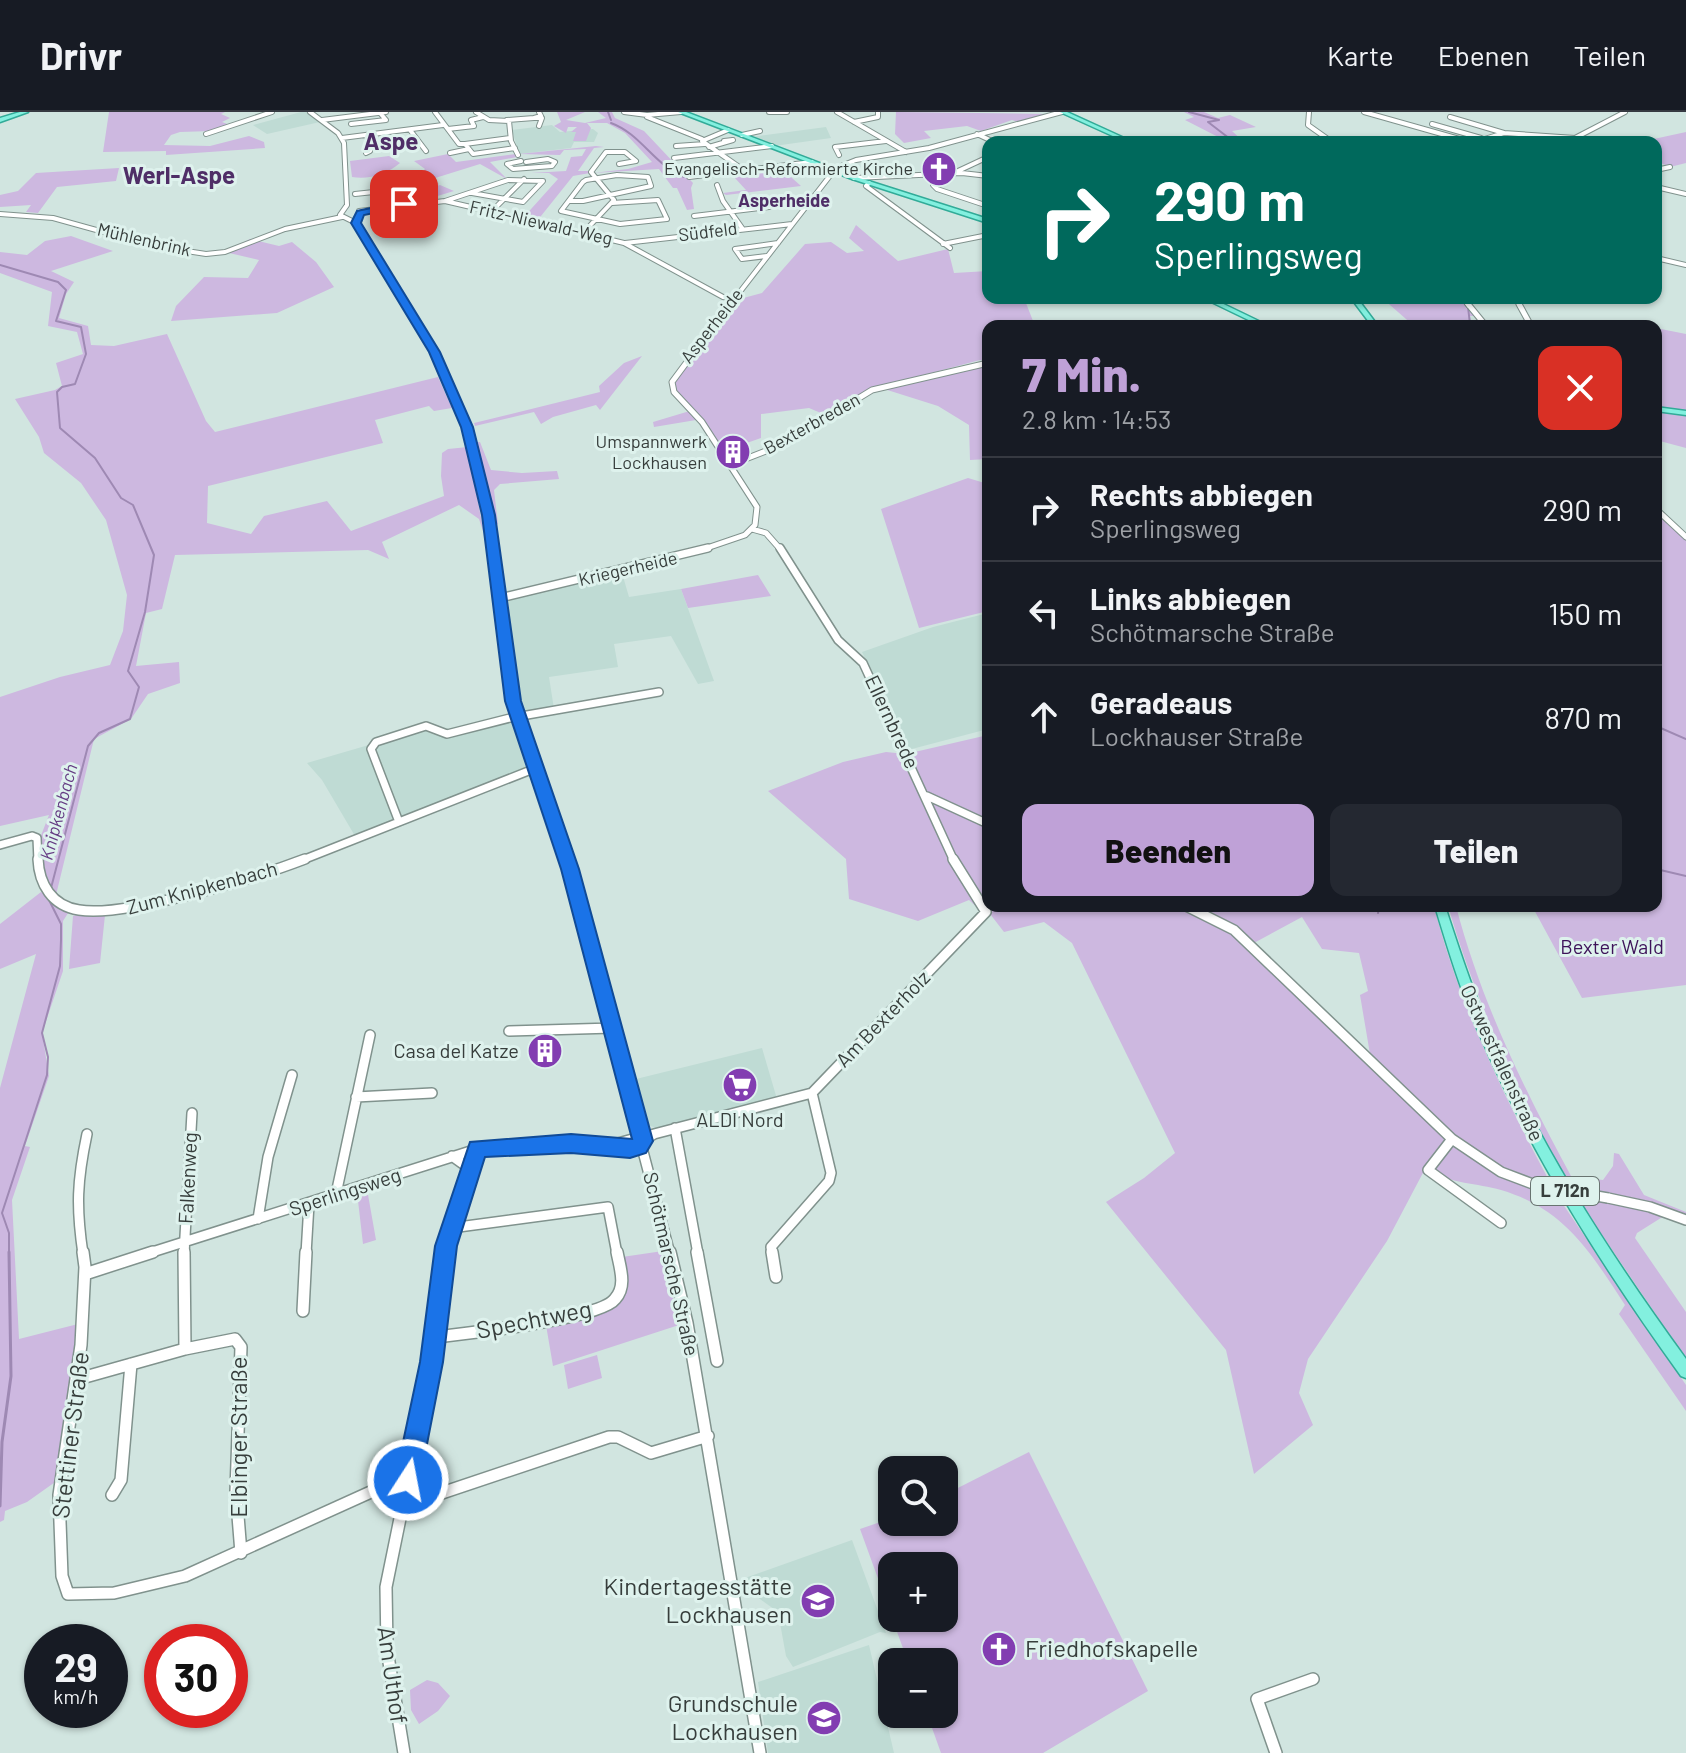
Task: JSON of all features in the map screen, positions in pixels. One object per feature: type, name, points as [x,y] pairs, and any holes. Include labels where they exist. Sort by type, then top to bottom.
[{"type":"main road","points":[[0,120],[25,112]]},
{"type":"main road","points":[[681,112],[854,178],[982,219]]},
{"type":"main road","points":[[1064,113],[1116,136]]},
{"type":"main road","points":[[1219,304],[1253,320]]},
{"type":"main road","points":[[1662,410],[1686,413]]},
{"type":"main road","name":"Ostwestfalenstraße","points":[[1442,912],[1476,1015],[1522,1114],[1612,1267],[1686,1371]]},
{"type":"street","points":[[206,134],[272,112]]},
{"type":"street","points":[[310,112],[342,138],[351,214]]},
{"type":"street","points":[[322,120],[386,112]]},
{"type":"street","points":[[435,112],[459,144],[467,146],[475,154],[515,148]]},
{"type":"street","points":[[477,112],[498,122],[540,115]]},
{"type":"street","points":[[624,112],[647,115],[681,112]]},
{"type":"street","points":[[769,112],[787,112]]},
{"type":"street","points":[[837,112],[907,152]]},
{"type":"street","points":[[854,122],[878,117],[878,112]]},
{"type":"street","points":[[1309,112],[1308,125],[1324,136]]},
{"type":"street","points":[[1364,112],[1450,136]]},
{"type":"street","points":[[1580,136],[1625,112]]},
{"type":"street","points":[[351,124],[386,120],[380,113]]},
{"type":"street","points":[[834,170],[856,160],[907,152],[1064,113]]},
{"type":"street","points":[[342,138],[432,127],[474,126],[471,120],[484,114]]},
{"type":"street","points":[[539,126],[540,115]]},
{"type":"street","points":[[647,117],[705,143],[715,153],[729,158],[742,169]]},
{"type":"street","points":[[1450,117],[1504,133],[1531,136]]},
{"type":"street","points":[[491,212],[529,174],[510,138],[510,124],[506,120]]},
{"type":"street","points":[[1432,124],[1475,136]]},
{"type":"street","points":[[410,130],[426,151]]},
{"type":"street","points":[[705,143],[728,130]]},
{"type":"street","points":[[742,135],[760,131]]},
{"type":"street","points":[[1491,136],[1504,133]]},
{"type":"street","points":[[978,134],[982,136]]},
{"type":"street","points":[[366,153],[370,151],[367,136]]},
{"type":"street","points":[[450,153],[467,146],[510,138]]},
{"type":"street","points":[[676,146],[724,141]]},
{"type":"street","points":[[839,155],[834,146],[887,141]]},
{"type":"street","points":[[674,158],[772,146]]},
{"type":"street","points":[[612,203],[610,195],[591,172],[606,152],[625,152],[631,160],[619,164]]},
{"type":"street","points":[[522,160],[551,160],[555,162],[552,168]]},
{"type":"street","points":[[954,173],[982,160]]},
{"type":"street","points":[[689,177],[812,162]]},
{"type":"street","points":[[1662,169],[1670,167]]},
{"type":"street","name":"Asperheide","points":[[752,529],[758,516],[757,507],[697,416],[676,395],[672,382],[834,170]]},
{"type":"street","points":[[569,201],[655,187],[644,171]]},
{"type":"street","points":[[854,178],[954,173],[982,175]]},
{"type":"street","points":[[708,174],[742,228]]},
{"type":"street","points":[[935,174],[933,185],[936,189],[982,204]]},
{"type":"street","points":[[583,233],[596,219],[612,203],[629,204],[658,199],[670,218],[620,224],[596,219],[558,211],[583,182],[617,175],[648,177]]},
{"type":"street","points":[[445,201],[508,180],[543,181],[523,202],[472,193]]},
{"type":"street","points":[[869,183],[866,186],[950,248]]},
{"type":"street","points":[[1662,188],[1686,194]]},
{"type":"street","name":"Fritz-Niewald-Weg","points":[[355,194],[387,191],[427,198],[429,201]]},
{"type":"street","name":"Fritz-Niewald-Weg","points":[[351,214],[445,201],[624,243],[723,297],[735,299]]},
{"type":"street","points":[[629,204],[639,222]]},
{"type":"street","points":[[694,216],[769,207]]},
{"type":"street","name":"Mühlenbrink","points":[[0,214],[50,216],[178,250],[224,254],[255,238],[351,214]]},
{"type":"street","name":"Schötmarsche Straße","points":[[351,214],[435,352],[459,405],[484,489],[517,717],[570,869],[670,1247],[708,1436],[760,1753]]},
{"type":"street","name":"Südfeld","points":[[624,243],[792,224]]},
{"type":"street","points":[[943,244],[982,236]]},
{"type":"street","points":[[767,256],[742,259],[734,250],[760,243],[778,243]]},
{"type":"street","points":[[1662,259],[1686,265]]},
{"type":"street","points":[[1468,304],[1481,320]]},
{"type":"street","name":"Bexterbreden","points":[[730,465],[784,444],[872,390],[982,364]]},
{"type":"street","points":[[1662,515],[1686,537]]},
{"type":"street","name":"Kriegerheide","points":[[500,598],[704,551],[733,541],[752,529]]},
{"type":"street","name":"Ellernbrede","points":[[752,529],[766,533],[775,541],[838,640],[860,657],[926,796]]},
{"type":"street","points":[[399,822],[373,756],[371,749],[376,742],[426,726],[447,734],[517,717],[659,692]]},
{"type":"street","name":"Zum Knipkenbach","points":[[0,845],[32,836],[37,838],[39,878],[46,892],[76,910],[105,912],[245,880],[536,768]]},
{"type":"street","points":[[926,796],[982,821]]},
{"type":"street","name":"Am Bexterholz","points":[[926,796],[946,847],[982,906]]},
{"type":"street","name":"Am Bexterholz","points":[[812,1093],[986,912]]},
{"type":"street","points":[[1200,912],[1234,930],[1452,1139],[1501,1172],[1538,1186],[1650,1207],[1686,1220]]},
{"type":"street","points":[[509,1031],[613,1028]]},
{"type":"street","points":[[336,1194],[370,1035]]},
{"type":"street","points":[[258,1219],[268,1157],[292,1075]]},
{"type":"street","points":[[356,1097],[432,1093]]},
{"type":"street","points":[[639,1139],[812,1093],[831,1173],[823,1190],[771,1247],[776,1277]]},
{"type":"street","name":"Falkenweg","points":[[185,1349],[184,1244],[192,1113]]},
{"type":"street","points":[[675,1128],[717,1361]]},
{"type":"street","name":"Stettiner Straße","points":[[87,1134],[79,1170],[76,1208],[85,1274],[78,1379],[59,1495],[62,1576],[68,1594],[84,1596],[135,1589],[185,1576],[241,1553]]},
{"type":"street","name":"Sperlingsweg","points":[[85,1274],[477,1149],[543,1144],[630,1148],[638,1146],[639,1139]]},
{"type":"street","points":[[1452,1139],[1428,1170],[1501,1223]]},
{"type":"street","name":"Am Uthof","points":[[404,1753],[386,1660],[383,1625],[386,1587],[436,1337],[442,1269],[451,1228],[477,1149]]},
{"type":"street","points":[[452,1156],[466,1166],[469,1173]]},
{"type":"street","points":[[303,1311],[309,1204]]},
{"type":"street","name":"Spechtweg","points":[[436,1337],[599,1309],[614,1302],[622,1288],[608,1207],[451,1228]]},
{"type":"street","name":"Elbinger Straße","points":[[78,1379],[185,1349],[235,1339],[241,1347],[236,1491],[241,1553]]},
{"type":"street","points":[[112,1495],[121,1480],[131,1364]]},
{"type":"street","points":[[403,1506],[609,1437],[618,1437],[655,1453],[708,1436]]},
{"type":"street","points":[[241,1553],[384,1486],[408,1480]]},
{"type":"street","points":[[1276,1753],[1257,1699],[1313,1679]]},
{"type":"shaded area","points":[[307,112],[320,122],[267,134],[253,125]]},
{"type":"shaded area","points":[[552,125],[560,132],[593,129],[598,133],[594,142],[574,142],[571,148],[519,154],[512,130]]},
{"type":"shaded area","points":[[826,127],[831,138],[774,146],[751,137]]},
{"type":"shaded area","points":[[622,573],[629,597],[681,589],[714,681],[698,684],[671,636],[614,644],[618,667],[549,677],[554,709],[520,716],[513,684],[505,599]]},
{"type":"shaded area","points":[[982,615],[982,731],[908,750],[862,652],[933,627]]},
{"type":"shaded area","points":[[516,721],[530,767],[355,836],[322,780],[307,763],[427,728],[443,736]]},
{"type":"shaded area","points":[[762,1048],[777,1099],[656,1128],[648,1125],[636,1079]]},
{"type":"shaded area","name":"Kindertagesstätte Lockhausen","points":[[852,1540],[878,1611],[880,1632],[793,1667],[786,1656],[778,1612],[746,1589],[745,1578]]},
{"type":"shaded area","name":"Grundschule Lockhausen","points":[[869,1645],[878,1684],[878,1728],[888,1728],[894,1753],[768,1753],[758,1682]]},
{"type":"green space","points":[[109,112],[225,112],[221,114],[230,118],[222,122],[230,125],[212,131],[180,132],[171,135],[164,145],[210,146],[249,136],[264,142],[265,148],[166,155],[166,151],[103,152]]},
{"type":"green space","points":[[557,112],[585,112],[566,120],[585,123],[606,118],[598,112],[612,112],[615,118],[644,131],[693,183],[694,209],[687,210],[677,188],[673,188],[659,169],[593,173],[628,169],[652,162],[625,133],[607,123],[587,123],[591,128],[586,141],[573,141],[576,132],[571,132],[577,127],[568,127],[566,133],[554,126],[561,122]]},
{"type":"green space","points":[[896,112],[1058,112],[1018,122],[1012,120],[981,131],[967,126],[924,131],[931,138],[904,143],[895,134]]},
{"type":"green space","points":[[1184,112],[1204,112],[1218,118],[1230,115],[1256,127],[1232,131],[1237,136],[1216,136],[1185,120],[1194,117]]},
{"type":"green space","points":[[1686,132],[1686,163],[1670,167],[1662,164],[1662,137]]},
{"type":"green space","points":[[596,146],[604,147],[594,148],[578,171],[590,173],[573,176],[537,221],[523,218],[558,179],[549,173],[531,173],[566,171],[571,157],[582,156],[586,149],[564,150],[560,155],[519,154]]},
{"type":"green space","points":[[448,154],[456,162],[516,154],[517,157],[490,162],[507,179],[480,164],[432,179],[439,184],[436,186],[454,191],[431,198],[415,195],[429,188],[410,183],[425,169],[414,161]]},
{"type":"green space","points":[[389,156],[400,163],[378,175],[352,177],[350,161]]},
{"type":"green space","points":[[119,168],[116,181],[57,187],[38,213],[26,212],[31,205],[0,207],[0,195],[18,191],[36,173]]},
{"type":"green space","points":[[783,170],[801,186],[723,193],[746,190],[734,177]]},
{"type":"green space","points":[[856,225],[898,261],[948,249],[954,273],[982,271],[982,304],[1026,304],[1033,320],[982,320],[982,360],[871,389],[828,416],[809,408],[761,414],[761,438],[724,451],[702,419],[654,427],[653,422],[693,410],[675,389],[674,381],[736,300],[762,293],[805,244],[831,242],[847,253],[864,251],[849,238]]},
{"type":"green space","points":[[71,236],[113,251],[51,271],[74,282],[66,294],[59,318],[88,326],[91,345],[114,346],[167,334],[206,421],[215,432],[438,377],[452,408],[434,411],[429,406],[375,420],[383,443],[208,486],[207,523],[251,534],[264,516],[327,501],[351,531],[444,496],[442,453],[448,449],[468,447],[484,534],[479,519],[459,505],[382,542],[389,559],[368,550],[175,555],[162,609],[146,613],[136,666],[179,662],[180,683],[148,694],[131,719],[94,739],[56,895],[44,886],[40,838],[49,815],[0,826],[0,697],[60,677],[110,665],[123,631],[127,595],[106,520],[81,483],[44,453],[39,437],[15,399],[62,386],[56,363],[83,354],[77,332],[48,326],[52,292],[0,273],[0,252],[27,255],[45,241]]},
{"type":"green space","points":[[250,239],[279,246],[292,242],[316,262],[334,287],[277,313],[171,321],[176,306],[204,277],[248,278],[259,260],[225,252]]},
{"type":"green space","points":[[1389,304],[1466,304],[1477,316],[1470,316],[1471,320],[1407,320]]},
{"type":"green space","points":[[1662,329],[1686,334],[1686,411],[1662,409]]},
{"type":"green space","points":[[642,356],[600,410],[596,405],[553,417],[541,424],[534,412],[475,426],[474,423],[600,392],[599,386],[624,363]]},
{"type":"green space","points":[[982,365],[982,459],[970,460],[969,425],[938,406],[881,388]]},
{"type":"green space","points":[[1662,413],[1686,415],[1686,448],[1662,442]]},
{"type":"green space","points":[[475,442],[480,442],[491,470],[522,473],[557,471],[559,479],[500,484],[494,490],[498,524],[493,525]]},
{"type":"green space","points":[[968,478],[982,482],[982,612],[919,628],[881,509]]},
{"type":"green space","name":"Bexter Wald","points":[[1662,518],[1686,538],[1686,985],[1582,998],[1535,912],[1662,912]]},
{"type":"green space","points":[[758,575],[771,596],[688,608],[681,589]]},
{"type":"green space","points":[[982,736],[982,912],[969,900],[918,921],[849,899],[846,859],[768,791],[843,762],[886,752],[906,754]]},
{"type":"green space","points":[[41,892],[70,910],[63,921],[63,971],[42,1033],[49,1076],[25,1146],[30,1147],[12,1200],[19,1339],[78,1324],[58,1480],[27,1502],[5,1511],[4,1520],[0,1522],[0,1088],[36,954],[0,969],[0,924]]},
{"type":"green space","points":[[989,912],[1436,912],[1469,1014],[1516,1117],[1551,1184],[1500,1167],[1455,1138],[1370,1054],[1360,995],[1368,991],[1359,953],[1322,949],[1302,917],[1252,944],[1448,1139],[1425,1169],[1387,1241],[1308,1359],[1299,1393],[1313,1425],[1254,1474],[1226,1350],[1106,1202],[1144,1178],[1175,1153],[1072,943],[1044,922],[1004,932]]},
{"type":"green space","points":[[1450,912],[1458,912],[1478,976],[1505,1044],[1571,1176],[1603,1180],[1613,1166],[1614,1153],[1619,1154],[1644,1195],[1686,1212],[1686,1217],[1635,1199],[1571,1187],[1501,1050]]},
{"type":"green space","points":[[86,913],[105,915],[100,963],[69,969],[73,916]]},
{"type":"green space","points":[[1448,1147],[1454,1147],[1495,1174],[1556,1194],[1686,1385],[1686,1411],[1619,1314],[1625,1305],[1574,1235],[1543,1209],[1523,1198],[1447,1178],[1430,1170]]},
{"type":"green space","points":[[367,1189],[376,1240],[363,1244],[357,1192]]},
{"type":"green space","points":[[1577,1198],[1634,1207],[1664,1216],[1637,1233],[1635,1238],[1686,1312],[1686,1359]]},
{"type":"green space","points":[[663,1251],[679,1325],[553,1366],[546,1325],[614,1306],[622,1257]]},
{"type":"green space","points":[[597,1355],[602,1378],[568,1389],[564,1365]]},
{"type":"green space","points":[[1029,1452],[1148,1691],[1043,1753],[941,1753],[932,1728],[958,1728],[958,1648],[903,1648],[897,1632],[958,1632],[958,1552],[878,1552],[878,1578],[860,1529],[878,1523],[878,1536],[958,1536],[958,1488]]},
{"type":"green space","points":[[427,1680],[438,1683],[450,1696],[438,1711],[419,1724],[411,1710],[410,1690]]},
{"type":"waterway","points":[[608,112],[611,120]]},
{"type":"waterway","points":[[1189,112],[1219,120],[1208,122],[1226,136]]},
{"type":"waterway","points":[[611,123],[631,134],[664,165],[684,177]]},
{"type":"waterway","name":"Knipkenbach","points":[[0,265],[58,282],[66,290],[56,321],[81,327],[86,354],[75,384],[62,387],[57,392],[60,428],[95,458],[121,498],[133,505],[154,555],[145,612],[128,671],[139,687],[130,719],[99,733],[88,746],[51,888]]},
{"type":"waterway","points":[[1465,304],[1470,320]]},
{"type":"waterway","points":[[1662,729],[1686,739]]},
{"type":"waterway","points":[[1662,870],[1686,876]]},
{"type":"waterway","name":"Knipkenbach","points":[[9,1252],[9,1233],[2,1213],[47,1075],[48,1057],[42,1033],[60,966],[61,924],[49,900]]},
{"type":"waterway","name":"Knipkenbach","points":[[0,1506],[2,1442],[11,1376],[9,1252]]},
{"type":"place","name":"Evangelisch-Reformierte Kirche","points":[[939,169]]},
{"type":"place","name":"Umspannwerk Lockhausen","points":[[733,452]]},
{"type":"place","name":"Casa del Katze","points":[[545,1051]]},
{"type":"place","name":"ALDI Nord","points":[[740,1085]]},
{"type":"place","name":"Kindertagesstätte Lockhausen","points":[[818,1601]]},
{"type":"place","name":"Friedhofskapelle","points":[[999,1649]]},
{"type":"place","name":"Grundschule Lockhausen","points":[[824,1718]]},
{"type":"district","name":"Aspe","points":[[391,142]]},
{"type":"district","name":"Werl-Aspe","points":[[179,176]]},
{"type":"district","name":"Asperheide","points":[[784,201]]},
{"type":"route","points":[[404,204],[360,213],[356,223],[435,352],[467,427],[484,489],[513,701],[570,869],[643,1141],[630,1148],[571,1143],[477,1149],[446,1246],[432,1362],[408,1480]]}]
